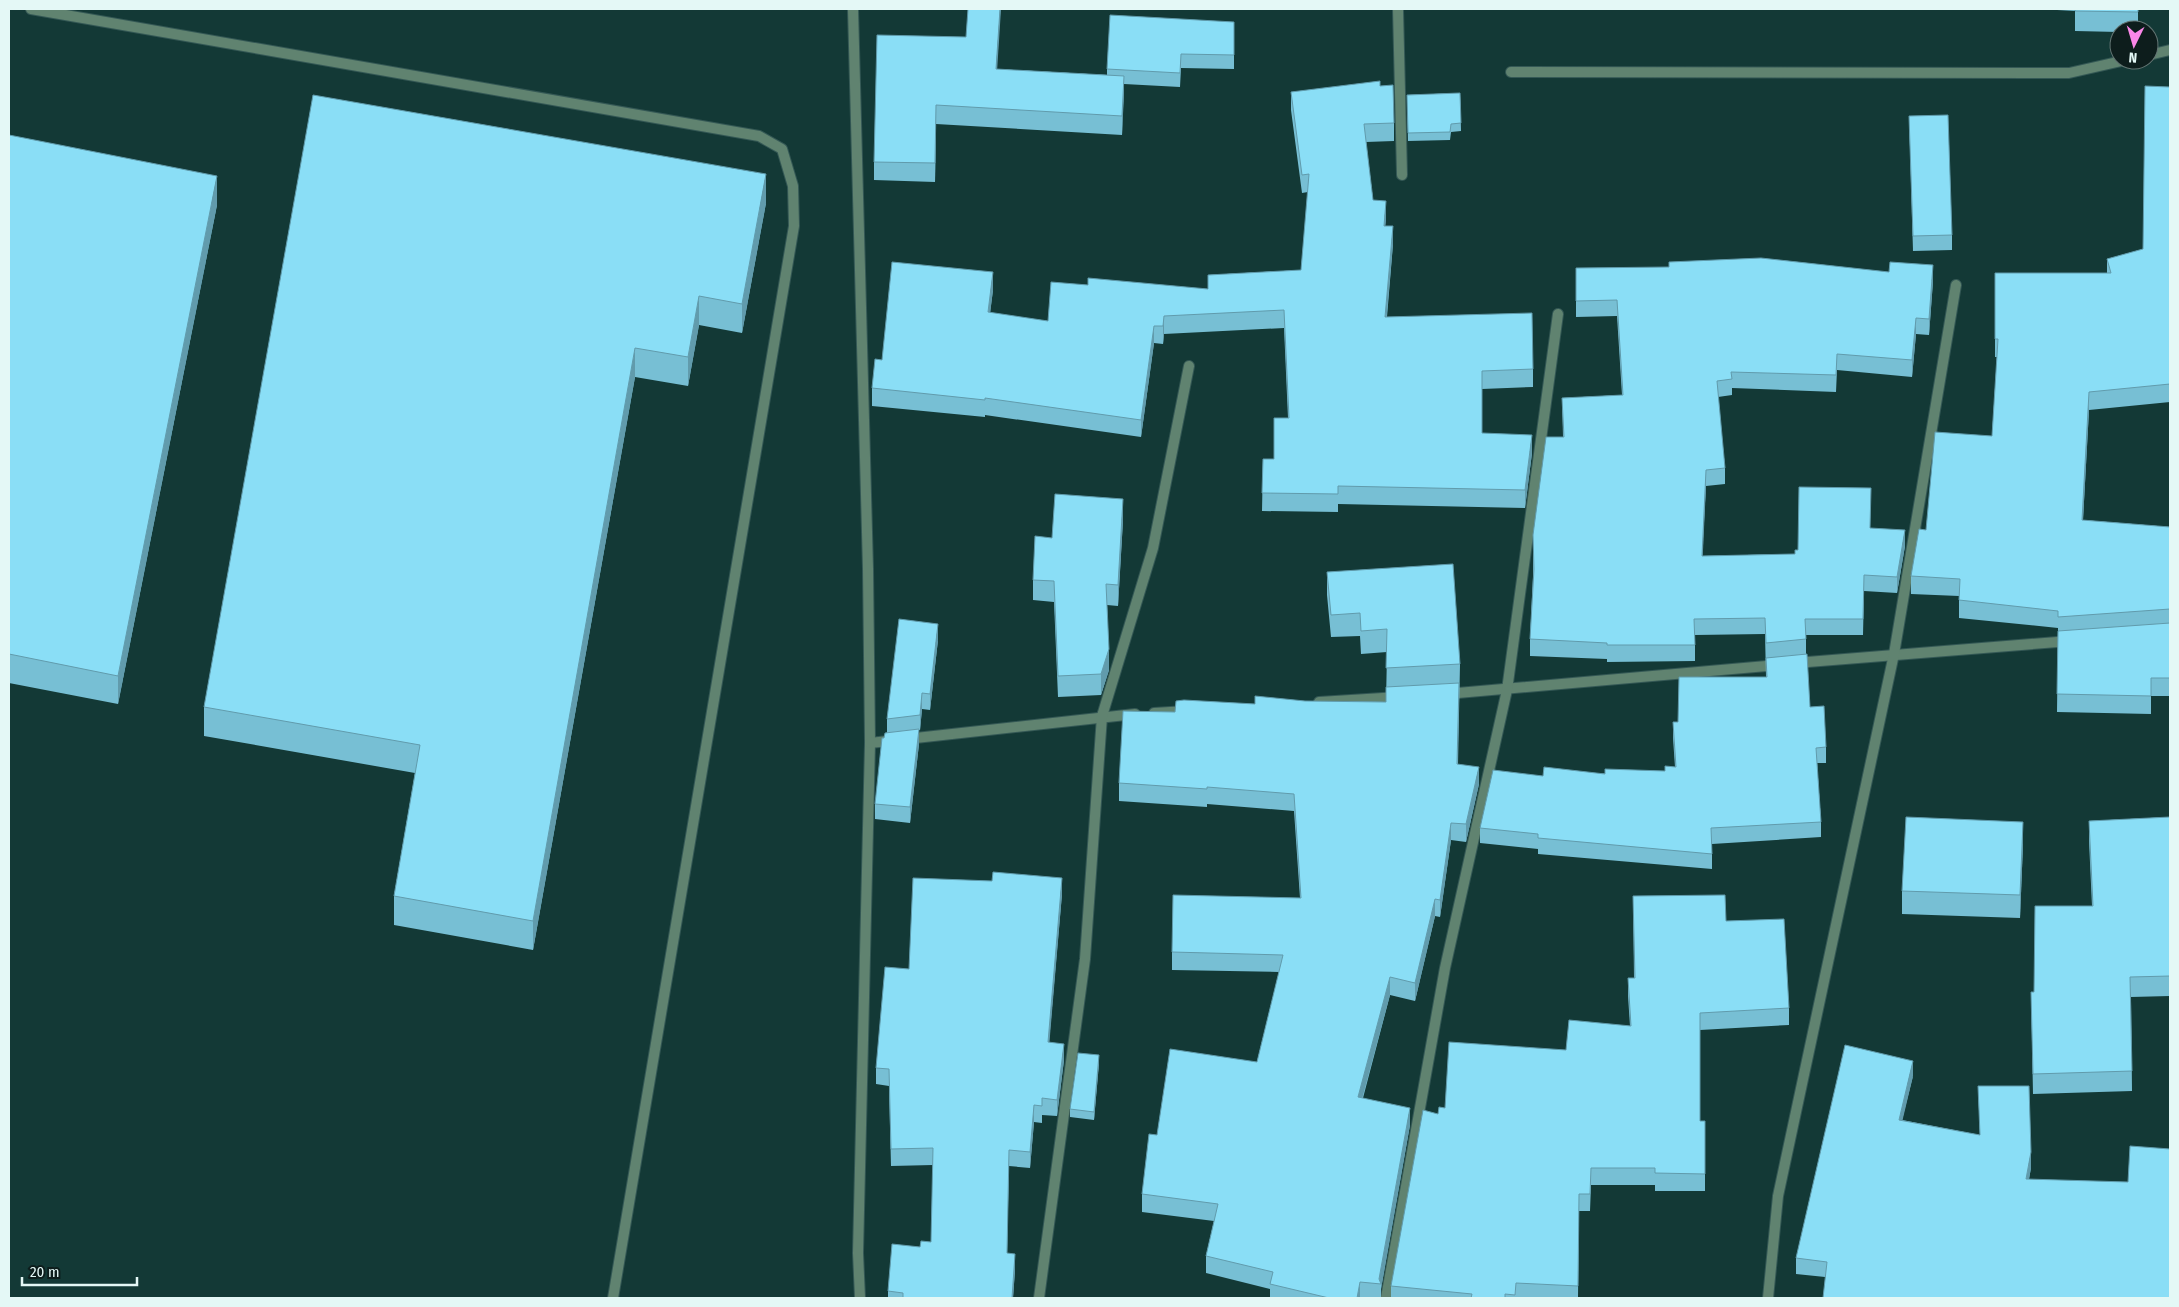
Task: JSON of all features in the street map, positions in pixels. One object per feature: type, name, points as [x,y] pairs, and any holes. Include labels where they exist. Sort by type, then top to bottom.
[{"type":"street","points":[[30,9],[759,136],[782,149],[793,186],[794,226],[613,1298]]},
{"type":"street","points":[[853,9],[868,569],[870,743],[858,1254],[860,1298]]},
{"type":"street","points":[[1398,9],[1402,175]]},
{"type":"street","points":[[1511,72],[2069,73],[2109,64]]},
{"type":"street","points":[[1768,1298],[1778,1196],[1894,654],[1956,285]]},
{"type":"street","points":[[1386,1298],[1445,968],[1508,690],[1558,314]]},
{"type":"street","points":[[1039,1298],[1085,959],[1102,716],[1153,548],[1188,366]]},
{"type":"street","points":[[1438,694],[1508,690],[1894,654],[2082,640]]},
{"type":"street","points":[[1310,703],[1409,696]]},
{"type":"street","points":[[870,743],[1102,716],[1201,710]]},
{"type":"building","points":[[968,9],[1000,9],[996,69],[1124,76],[1122,116],[936,105],[935,163],[874,162],[877,35],[966,37]]},
{"type":"building","points":[[2075,9],[2138,9],[2138,12],[2075,11]]},
{"type":"building","points":[[1110,15],[1234,22],[1234,55],[1181,54],[1180,73],[1107,69]]},
{"type":"building","points":[[1380,81],[1380,86],[1393,85],[1394,123],[1364,124],[1373,200],[1386,201],[1384,226],[1393,226],[1385,317],[1532,313],[1533,369],[1482,371],[1482,433],[1532,435],[1525,490],[1338,486],[1338,494],[1262,493],[1263,459],[1274,459],[1274,418],[1289,418],[1284,310],[1164,316],[1163,326],[1154,326],[1141,420],[985,398],[985,400],[872,388],[875,359],[882,360],[892,262],[993,272],[988,312],[1048,321],[1051,282],[1088,285],[1088,278],[1208,289],[1208,275],[1301,270],[1309,174],[1302,175],[1291,92]]},
{"type":"building","points":[[2145,86],[2170,87],[2170,384],[2089,392],[2082,520],[2170,527],[2170,609],[2058,617],[2058,611],[1959,600],[1960,579],[1911,576],[1919,529],[1926,530],[1935,432],[1992,436],[1998,339],[1995,339],[1995,273],[2111,273],[2107,259],[2143,249]]},
{"type":"building","points":[[1460,93],[1461,123],[1451,124],[1450,132],[1408,133],[1407,95]]},
{"type":"building","points":[[313,95],[766,174],[742,304],[699,296],[688,357],[635,348],[533,921],[394,896],[420,745],[204,707]]},
{"type":"building","points":[[1948,115],[1952,235],[1913,236],[1909,116]]},
{"type":"building","points":[[9,135],[217,176],[118,676],[9,654]]},
{"type":"building","points":[[1761,258],[1889,272],[1890,262],[1933,265],[1929,319],[1916,318],[1912,360],[1837,354],[1836,375],[1731,372],[1732,379],[1717,381],[1725,468],[1706,470],[1702,556],[1795,554],[1795,550],[1798,550],[1799,487],[1871,488],[1870,528],[1905,530],[1897,577],[1864,575],[1863,619],[1805,619],[1806,639],[1766,643],[1765,618],[1694,619],[1695,645],[1607,645],[1607,643],[1530,639],[1534,569],[1533,535],[1546,437],[1564,437],[1562,398],[1623,395],[1617,300],[1576,301],[1576,268],[1669,267],[1669,262]]},
{"type":"building","points":[[1055,494],[1123,499],[1118,585],[1106,584],[1109,649],[1101,674],[1058,676],[1054,581],[1033,580],[1035,536],[1052,538]]},
{"type":"building","points":[[1453,564],[1460,664],[1386,668],[1387,629],[1361,631],[1360,613],[1331,615],[1327,572]]},
{"type":"building","points":[[899,619],[938,624],[930,694],[922,693],[920,715],[887,719]]},
{"type":"building","points":[[2170,623],[2170,678],[2151,678],[2151,696],[2057,694],[2058,631]]},
{"type":"building","points":[[1807,654],[1810,707],[1824,706],[1826,747],[1816,748],[1821,822],[1711,828],[1712,854],[1538,838],[1538,834],[1480,828],[1493,770],[1543,776],[1544,767],[1605,774],[1605,769],[1665,771],[1665,766],[1676,767],[1673,722],[1678,722],[1679,677],[1767,677],[1766,658]]},
{"type":"building","points":[[1459,683],[1457,764],[1479,767],[1466,824],[1451,823],[1440,900],[1435,899],[1415,983],[1390,977],[1358,1097],[1410,1108],[1379,1279],[1381,1284],[1360,1282],[1357,1298],[1329,1298],[1270,1284],[1273,1272],[1206,1256],[1218,1204],[1142,1194],[1149,1134],[1157,1135],[1170,1049],[1257,1062],[1283,955],[1172,952],[1173,895],[1301,898],[1294,794],[1207,787],[1207,789],[1119,783],[1123,711],[1175,712],[1176,701],[1184,700],[1255,704],[1255,696],[1305,701],[1386,702],[1386,687]]},
{"type":"building","points":[[919,729],[910,807],[875,804],[882,738],[884,738],[885,733]]},
{"type":"building","points":[[1906,817],[2023,822],[2020,895],[1902,891]]},
{"type":"building","points":[[2170,817],[2170,976],[2130,977],[2132,1071],[2033,1074],[2031,992],[2034,992],[2035,906],[2093,906],[2089,821]]},
{"type":"building","points":[[993,872],[1062,878],[1048,1042],[1064,1044],[1057,1100],[1042,1098],[1042,1106],[1034,1105],[1030,1152],[1009,1150],[1007,1253],[1015,1254],[1012,1298],[903,1298],[903,1293],[888,1291],[892,1244],[920,1247],[921,1241],[931,1242],[933,1148],[891,1149],[889,1069],[876,1068],[885,967],[909,969],[913,878],[992,881]]},
{"type":"building","points":[[1725,895],[1726,921],[1784,919],[1789,1008],[1700,1013],[1700,1121],[1705,1121],[1705,1174],[1655,1173],[1655,1168],[1591,1168],[1590,1194],[1579,1194],[1578,1286],[1516,1283],[1515,1295],[1505,1294],[1505,1298],[1471,1298],[1472,1294],[1391,1286],[1423,1110],[1438,1114],[1439,1107],[1445,1108],[1449,1042],[1566,1050],[1569,1020],[1631,1026],[1628,978],[1635,978],[1633,896]]},
{"type":"building","points":[[1845,1045],[1913,1061],[1899,1120],[1980,1135],[1978,1086],[2029,1086],[2031,1152],[2026,1179],[2128,1182],[2130,1146],[2170,1149],[2170,1298],[1823,1298],[1827,1262],[1796,1258]]},
{"type":"building","points":[[1078,1053],[1099,1055],[1094,1112],[1070,1109]]}]
